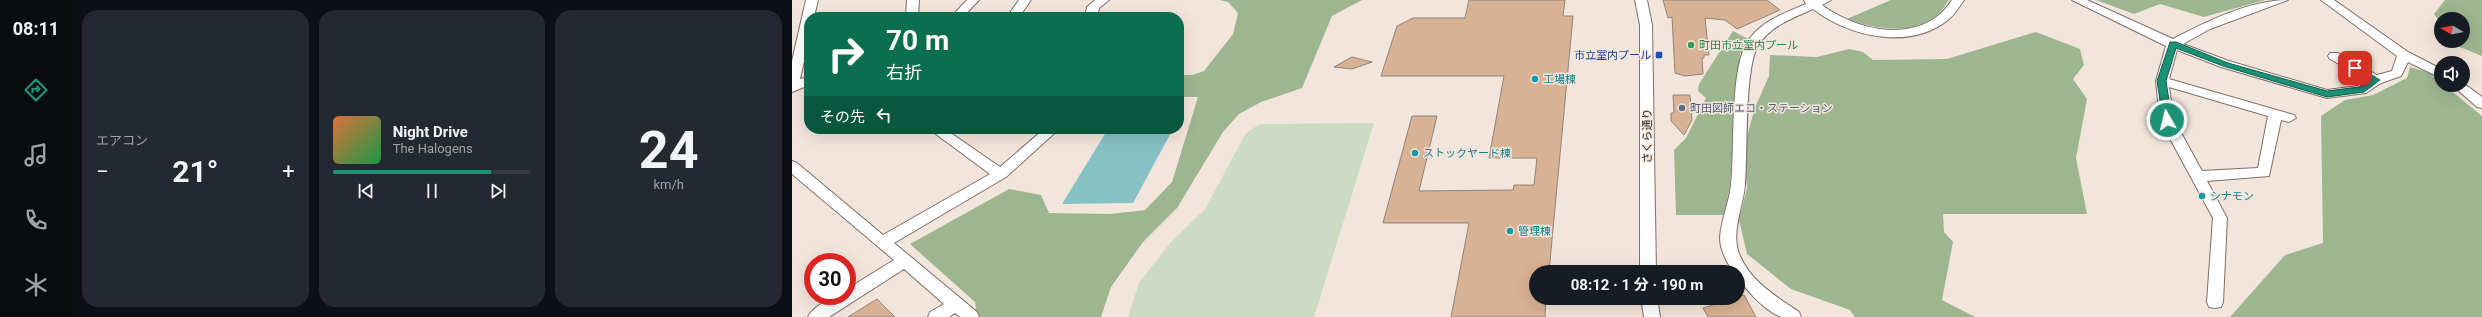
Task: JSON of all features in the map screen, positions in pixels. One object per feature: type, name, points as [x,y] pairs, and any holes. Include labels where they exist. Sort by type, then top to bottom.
[{"type":"street","points":[[809,12],[812,0]]},
{"type":"street","points":[[912,12],[913,0]]},
{"type":"street","points":[[962,12],[973,0]]},
{"type":"street","points":[[1017,12],[1025,0]]},
{"type":"street","points":[[1092,12],[1093,7],[1103,0]]},
{"type":"street","name":"さくら通り","points":[[1642,0],[1646,25],[1648,265]]},
{"type":"street","points":[[1793,317],[1755,289],[1741,272],[1732,256],[1728,239],[1729,227],[1738,186],[1747,56],[1755,39],[1770,25],[1815,2],[1837,20],[1856,28],[1890,33],[1907,32],[1937,24],[1946,17],[1958,0]]},
{"type":"street","points":[[2078,0],[2173,44],[2226,64],[2327,94],[2361,90],[2376,80],[2397,73],[2404,55]]},
{"type":"street","points":[[2215,302],[2220,218],[2199,176],[2167,120],[2162,81],[2173,44],[2206,26],[2282,0]]},
{"type":"street","points":[[2326,0],[2404,55],[2434,70]]},
{"type":"street","points":[[804,34],[792,86],[804,82]]},
{"type":"street","points":[[2334,56],[2376,80]]},
{"type":"street","points":[[2162,81],[2289,118]]},
{"type":"street","points":[[2477,96],[2482,104]]},
{"type":"street","points":[[2199,176],[2264,174],[2275,114]]},
{"type":"street","points":[[943,134],[1001,174]]},
{"type":"street","points":[[883,242],[1001,174],[1046,134]]},
{"type":"street","points":[[792,166],[971,317]]},
{"type":"street","points":[[816,317],[906,262]]},
{"type":"street","points":[[936,317],[955,305]]},
{"type":"street","points":[[1650,305],[1652,317]]},
{"type":"green space","points":[[1219,0],[1362,0],[1332,16],[1302,88],[1261,102],[1239,114],[1223,132],[1177,208],[1143,242],[1111,287],[1101,317],[967,317],[976,309],[975,302],[910,244],[1009,189],[1041,195],[1049,213],[1111,214],[1145,210],[1172,182],[1198,97],[1184,97],[1184,75],[1192,75],[1204,71],[1233,34],[1238,13],[1228,2]]},
{"type":"green space","points":[[1891,0],[1949,0],[1937,15],[1926,23],[1915,27],[1880,27],[1847,19]]},
{"type":"green space","points":[[2096,0],[2265,0],[2204,17],[2160,4],[2134,14]]},
{"type":"green space","points":[[2445,0],[2482,0],[2482,56],[2462,48],[2470,48],[2470,12],[2436,12]]},
{"type":"green space","points":[[1733,31],[1748,39],[1740,54],[1730,185],[1724,215],[1676,215],[1674,150],[1686,138],[1706,98],[1698,91],[1699,84]]},
{"type":"green space","points":[[2036,32],[2080,49],[2084,65],[2073,79],[2087,99],[2076,158],[2087,214],[1943,214],[1944,232],[1953,242],[1942,300],[1975,317],[1855,317],[1850,310],[1791,289],[1747,254],[1739,220],[1747,188],[1745,145],[1754,110],[1769,76],[1770,55],[1817,57],[1849,49],[1863,52],[1873,60],[1947,59]]},
{"type":"green space","points":[[2410,67],[2430,73],[2434,76],[2434,92],[2453,92],[2482,116],[2482,317],[2230,317],[2285,255],[2323,243],[2321,116],[2345,100],[2373,95],[2407,78]]},
{"type":"green space","points":[[1374,123],[1314,317],[1128,317],[1139,283],[1171,242],[1205,209],[1246,133],[1260,124]]},
{"type":"water","points":[[1105,134],[1170,134],[1133,203],[1062,204]]},
{"type":"building","points":[[1469,0],[1565,0],[1563,16],[1573,16],[1550,265],[1529,265],[1529,305],[1546,305],[1545,317],[1451,317],[1469,223],[1383,223],[1412,116],[1437,116],[1419,191],[1513,190],[1514,185],[1534,185],[1537,158],[1489,158],[1504,76],[1381,76],[1397,26],[1413,18],[1465,18]]},
{"type":"building","name":"町田市立室内プール","points":[[1663,0],[1767,0],[1780,10],[1737,29],[1725,20],[1705,18],[1709,55],[1704,55],[1704,58],[1702,58],[1703,74],[1685,76],[1675,73],[1672,17],[1668,18]]},
{"type":"building","points":[[1352,57],[1372,62],[1352,69],[1334,67]]},
{"type":"building","points":[[1673,95],[1690,95],[1692,120],[1684,135],[1671,121],[1671,113],[1674,113]]},
{"type":"building","points":[[1745,297],[1756,317],[1708,317],[1703,308],[1712,305],[1745,305]]},
{"type":"building","points":[[877,299],[895,317],[848,317]]},
{"type":"place","name":"町田市立室内プール","points":[[1691,45]]},
{"type":"place","name":"市立室内プール","points":[[1659,55]]},
{"type":"place","name":"工場棟","points":[[1535,79]]},
{"type":"place","name":"町田図師エコ・ステーション","points":[[1682,108]]},
{"type":"place","name":"ストックヤード棟","points":[[1415,153]]},
{"type":"place","name":"シナモン","points":[[2202,196]]},
{"type":"place","name":"管理棟","points":[[1510,231]]},
{"type":"route","points":[[2167,120],[2162,81],[2173,44],[2226,64],[2327,94],[2361,90],[2376,80],[2355,68]]}]
